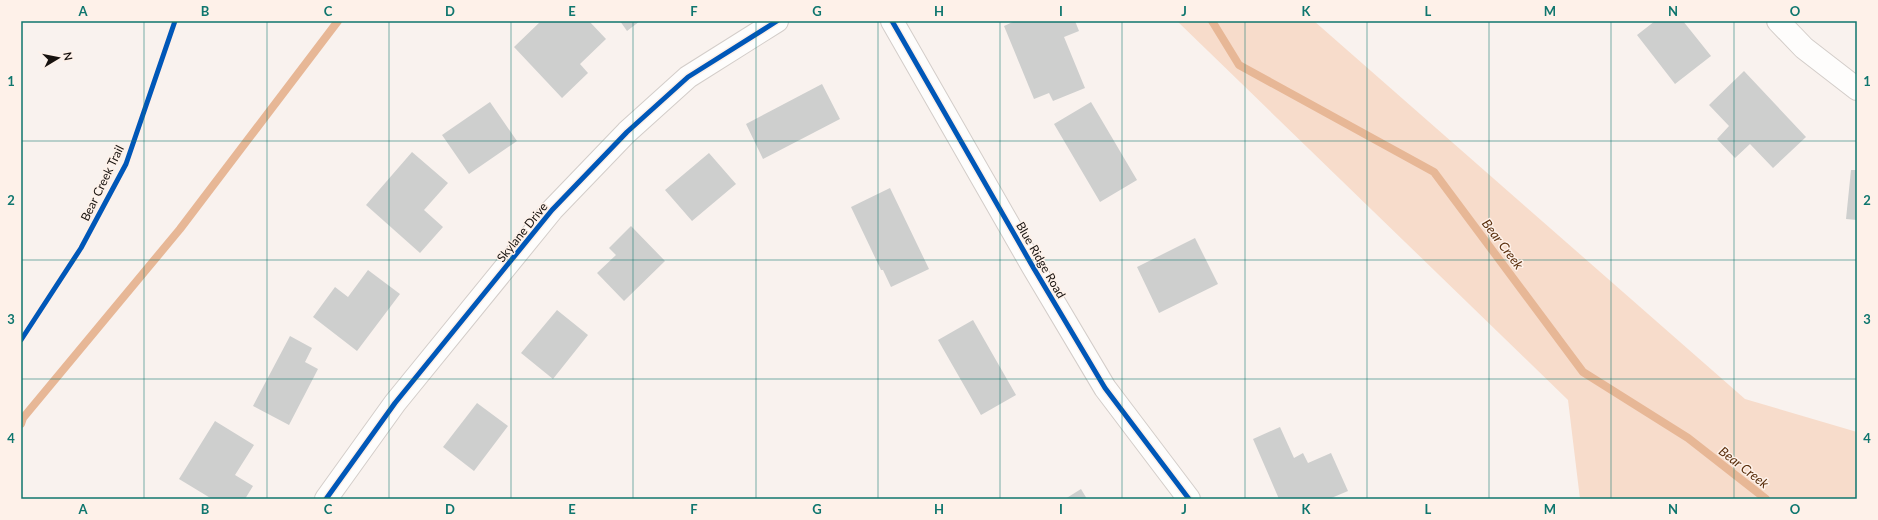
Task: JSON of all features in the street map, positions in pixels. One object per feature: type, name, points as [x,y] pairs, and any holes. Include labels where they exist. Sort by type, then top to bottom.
[{"type":"street","name":"Skylane Drive","points":[[326,499],[395,403],[552,210],[627,132],[688,77],[777,21]]},
{"type":"street","name":"Blue Ridge Road","points":[[892,21],[1033,267],[1105,388],[1189,499]]},
{"type":"street","points":[[1778,21],[1804,48],[1857,89]]},
{"type":"shaded area","points":[[1177,21],[1314,21],[1745,399],[1857,432],[1857,499],[1580,499],[1568,400]]},
{"type":"building","points":[[541,21],[589,21],[606,39],[580,64],[588,73],[562,98],[514,47]]},
{"type":"building","points":[[620,21],[640,21],[627,31]]},
{"type":"building","points":[[1015,21],[1075,21],[1079,31],[1064,37],[1085,88],[1053,101],[1049,93],[1034,99],[1004,26]]},
{"type":"building","points":[[1655,21],[1683,21],[1711,56],[1675,84],[1637,35]]},
{"type":"building","points":[[1744,71],[1806,137],[1773,168],[1750,144],[1735,158],[1717,139],[1729,126],[1709,105]]},
{"type":"building","points":[[822,84],[840,119],[763,159],[746,124]]},
{"type":"building","points":[[490,102],[517,141],[469,174],[442,135]]},
{"type":"building","points":[[1091,102],[1137,180],[1100,202],[1054,124]]},
{"type":"building","points":[[412,152],[448,183],[424,210],[443,227],[420,253],[366,205]]},
{"type":"building","points":[[709,153],[736,184],[692,221],[665,190]]},
{"type":"building","points":[[1851,170],[1857,170],[1857,220],[1846,219]]},
{"type":"building","points":[[890,188],[929,269],[891,287],[883,270],[881,270],[851,207]]},
{"type":"building","points":[[631,226],[665,261],[624,301],[597,273],[616,255],[609,248]]},
{"type":"building","points":[[1195,238],[1218,284],[1159,313],[1137,267]]},
{"type":"building","points":[[368,270],[400,294],[357,351],[313,317],[335,287],[348,297]]},
{"type":"building","points":[[557,310],[588,335],[553,379],[521,353]]},
{"type":"building","points":[[973,320],[1016,395],[981,415],[938,340]]},
{"type":"building","points":[[290,336],[312,348],[305,362],[318,369],[289,425],[253,406]]},
{"type":"building","points":[[477,403],[508,426],[474,471],[443,447]]},
{"type":"building","points":[[215,421],[254,445],[235,475],[253,486],[245,499],[212,499],[179,479]]},
{"type":"building","points":[[1280,427],[1294,458],[1303,453],[1308,463],[1331,453],[1348,491],[1329,499],[1279,499],[1253,439]]},
{"type":"building","points":[[1081,489],[1087,499],[1065,499]]},
{"type":"waterway","points":[[21,424],[23,418],[180,229],[338,21]]},
{"type":"waterway","name":"Bear Creek","points":[[1212,21],[1239,65],[1434,172],[1583,372],[1688,438],[1766,499]]},
{"type":"cycle path","name":"Bear Creek Trail","points":[[21,340],[81,248],[126,164],[175,21]]},
{"type":"cycle path","points":[[326,499],[395,403],[552,210],[627,132],[688,77],[777,21]]},
{"type":"cycle path","points":[[892,21],[1033,267],[1105,388],[1189,499]]}]
